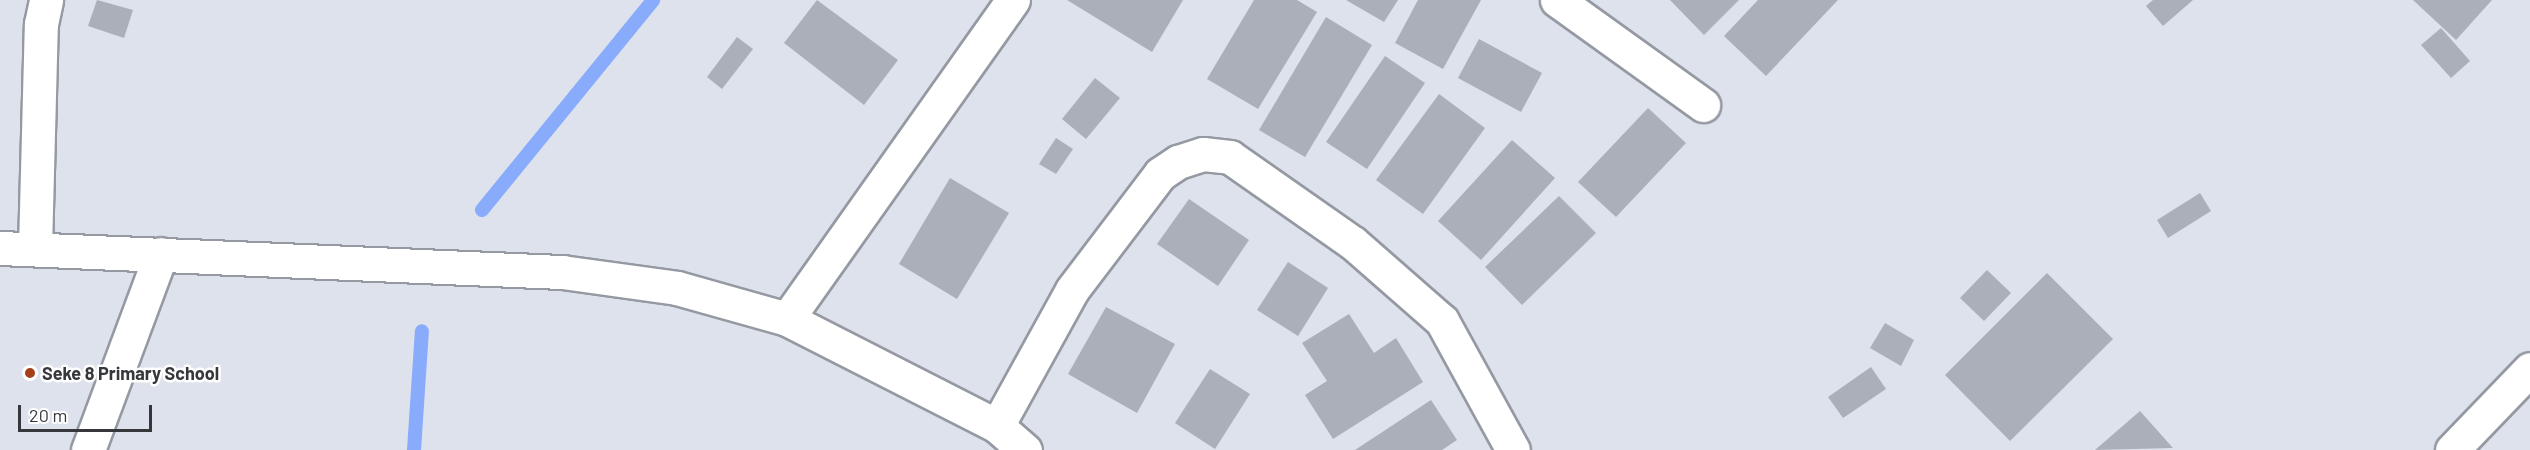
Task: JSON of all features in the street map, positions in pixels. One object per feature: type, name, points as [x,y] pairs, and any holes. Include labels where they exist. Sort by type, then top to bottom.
[{"type":"street","points":[[35,248],[41,24],[46,0]]},
{"type":"street","points":[[788,319],[1013,0]]},
{"type":"street","points":[[1557,0],[1703,105]]},
{"type":"street","points":[[997,426],[1072,290],[1146,192],[1160,174],[1178,162],[1203,154],[1230,157],[1353,243],[1442,321],[1513,450]]},
{"type":"street","points":[[0,248],[562,272],[677,288],[788,319],[997,426],[1025,450]]},
{"type":"street","points":[[88,450],[161,254]]},
{"type":"street","points":[[2452,450],[2530,369]]},
{"type":"building","points":[[97,0],[133,10],[124,38],[88,26]]},
{"type":"building","points":[[817,0],[898,60],[864,105],[784,43]]},
{"type":"building","points":[[1067,0],[1183,0],[1152,52]]},
{"type":"building","points":[[1254,0],[1297,0],[1317,12],[1258,109],[1207,79]]},
{"type":"building","points":[[1346,0],[1398,0],[1384,22]]},
{"type":"building","points":[[1418,0],[1481,0],[1443,69],[1395,43]]},
{"type":"building","points":[[1670,0],[1739,0],[1704,35]]},
{"type":"building","points":[[1758,0],[1838,0],[1766,76],[1724,36]]},
{"type":"building","points":[[2153,0],[2193,0],[2163,26],[2146,6]]},
{"type":"building","points":[[2413,0],[2492,0],[2456,40]]},
{"type":"building","points":[[1326,17],[1372,45],[1305,157],[1259,130]]},
{"type":"building","points":[[2441,28],[2470,61],[2451,78],[2421,45]]},
{"type":"building","points":[[737,37],[753,49],[722,89],[707,77]]},
{"type":"building","points":[[1479,39],[1542,73],[1521,112],[1458,78]]},
{"type":"building","points":[[1385,56],[1425,83],[1367,169],[1326,142]]},
{"type":"building","points":[[1095,78],[1120,98],[1086,139],[1062,119]]},
{"type":"building","points":[[1439,94],[1485,128],[1423,214],[1376,180]]},
{"type":"building","points":[[1648,108],[1686,143],[1616,217],[1578,182]]},
{"type":"building","points":[[1056,138],[1073,149],[1056,174],[1039,164]]},
{"type":"building","points":[[1512,140],[1555,178],[1481,260],[1438,221]]},
{"type":"building","points":[[950,178],[1009,213],[957,299],[899,264]]},
{"type":"building","points":[[2200,193],[2211,211],[2168,238],[2157,220]]},
{"type":"building","points":[[1559,196],[1596,233],[1522,305],[1485,267]]},
{"type":"building","points":[[1189,199],[1249,240],[1218,286],[1157,244]]},
{"type":"building","points":[[1288,262],[1328,288],[1298,336],[1257,310]]},
{"type":"building","points":[[1987,270],[2011,293],[1984,321],[1960,298]]},
{"type":"building","points":[[2047,273],[2113,339],[2010,441],[1945,375]]},
{"type":"building","points":[[1106,307],[1175,344],[1137,413],[1068,374]]},
{"type":"building","points":[[1349,314],[1374,353],[1396,338],[1423,382],[1333,439],[1305,395],[1327,381],[1302,343]]},
{"type":"building","points":[[1885,323],[1914,340],[1901,366],[1870,348]]},
{"type":"building","points":[[1871,367],[1886,389],[1843,418],[1828,397]]},
{"type":"building","points":[[1210,369],[1250,394],[1215,449],[1175,423]]},
{"type":"building","points":[[1431,400],[1457,440],[1442,450],[1355,450]]},
{"type":"building","points":[[2140,411],[2173,448],[2095,450]]},
{"type":"waterway","points":[[482,210],[653,0]]},
{"type":"waterway","points":[[414,450],[422,331]]},
{"type":"place","name":"Seke 8 Primary School","points":[[30,373]]}]
